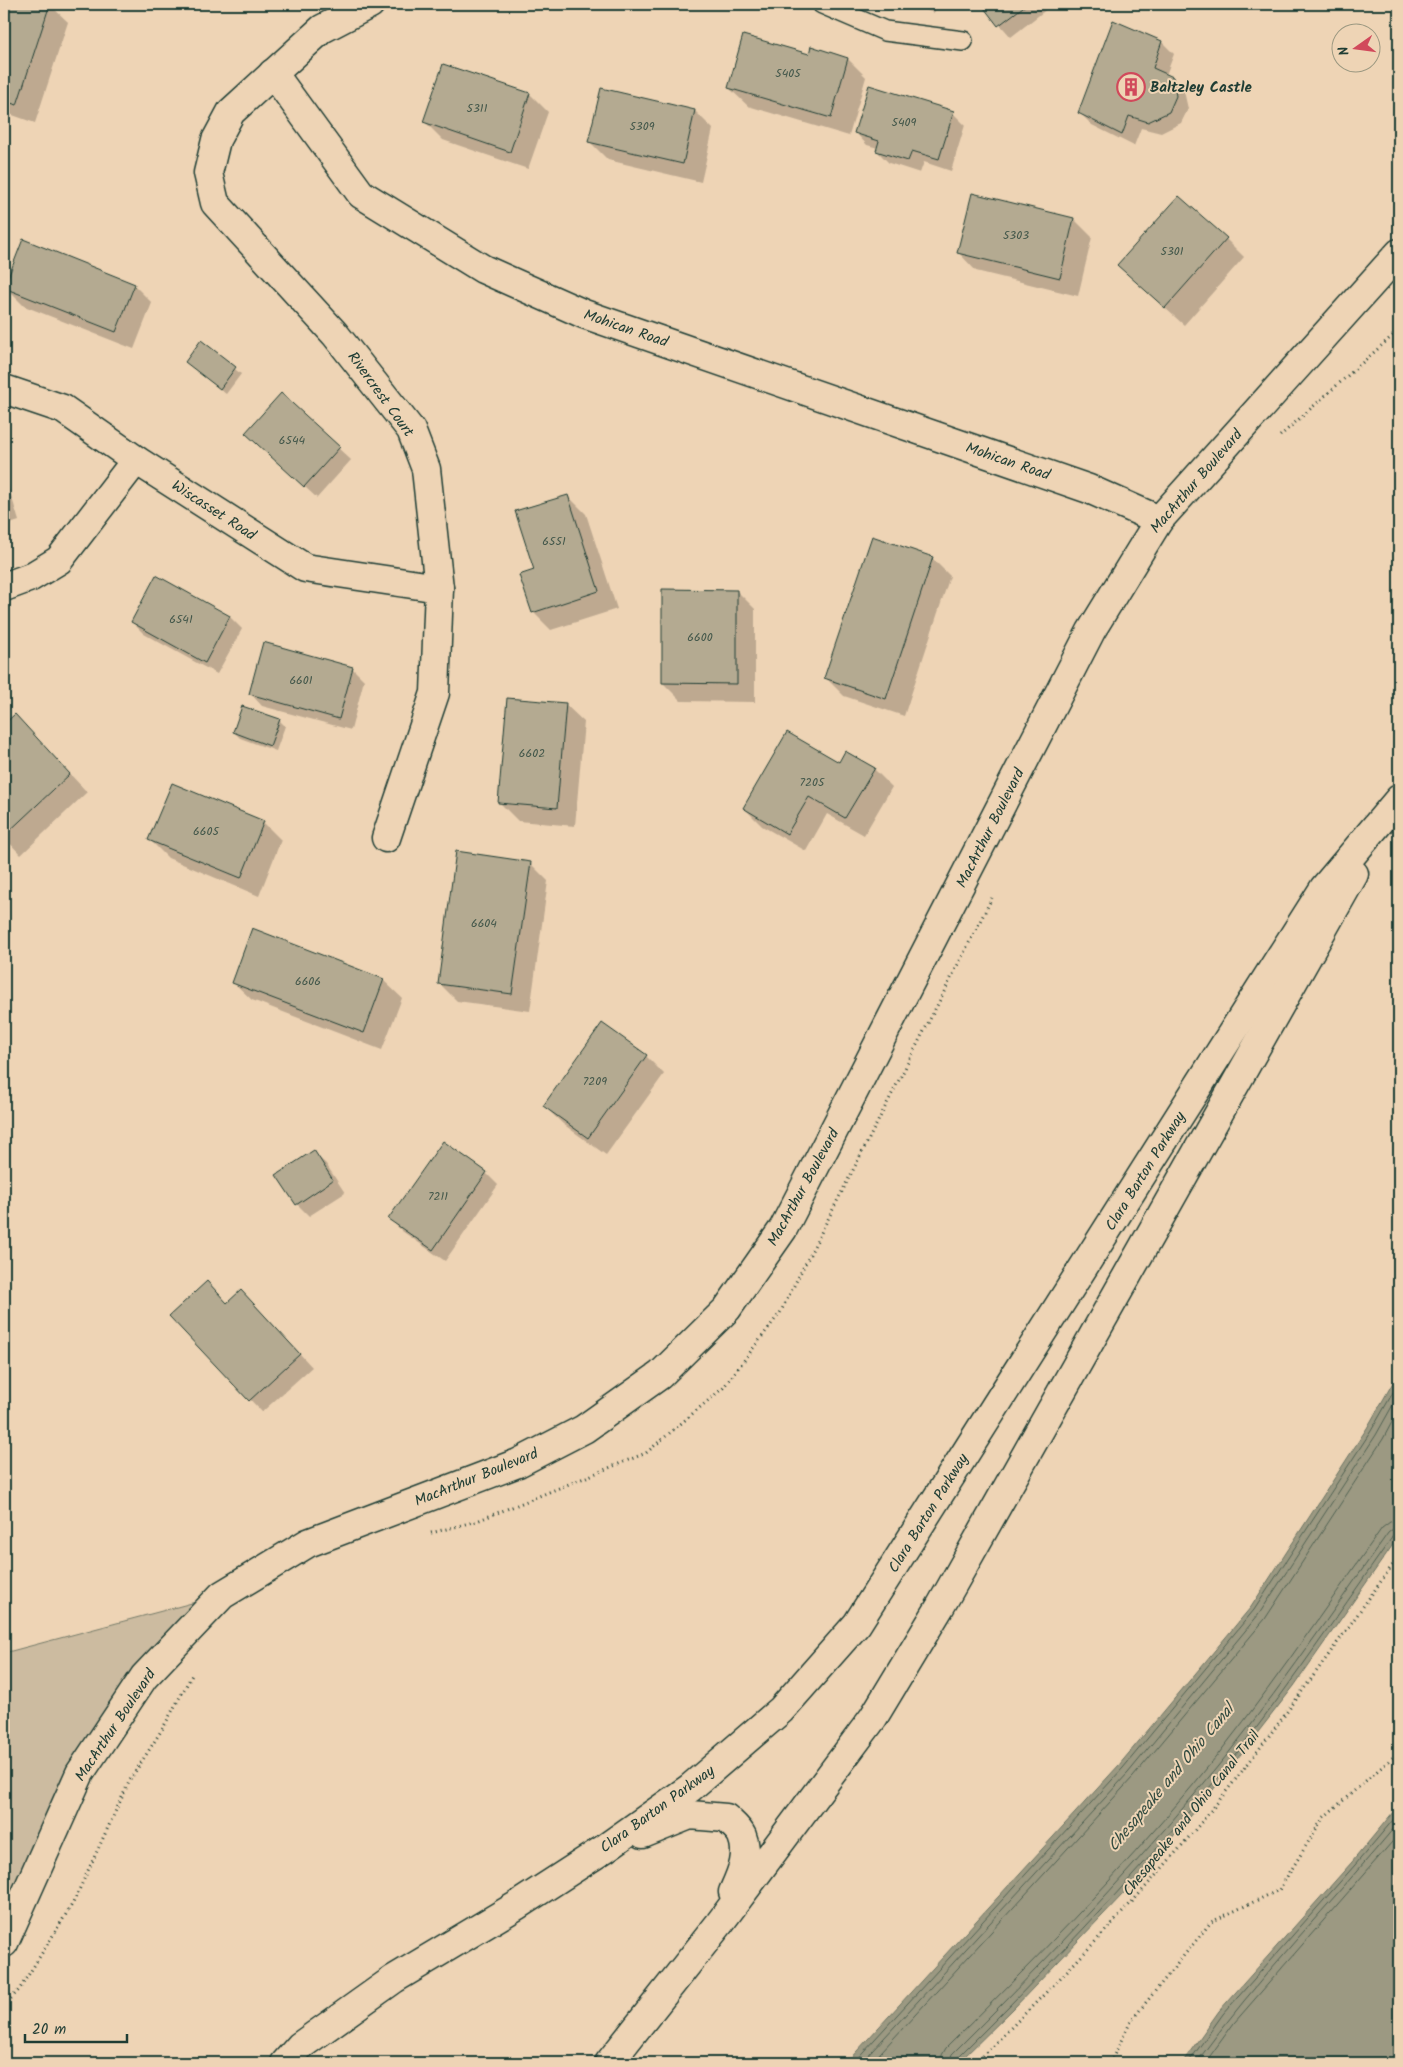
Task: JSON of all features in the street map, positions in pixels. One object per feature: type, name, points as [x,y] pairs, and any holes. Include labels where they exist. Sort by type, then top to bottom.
[{"type":"main road","points":[[273,73],[322,29],[370,4]]},
{"type":"main road","name":"Mohican Road","points":[[273,73],[361,194],[483,269],[584,314],[1088,489],[1159,520]]},
{"type":"main road","name":"Rivercrest Court","points":[[273,73],[231,112],[216,140],[208,173],[215,203],[336,334],[411,430],[426,469],[439,588],[434,693],[386,838]]},
{"type":"main road","name":"MacArthur Boulevard","points":[[4,1943],[80,1773],[144,1677],[222,1595],[308,1543],[518,1463],[584,1429],[660,1375],[727,1309],[783,1229],[1091,632],[1159,520],[1399,252]]},
{"type":"main road","name":"Wiscasset Road","points":[[4,389],[63,409],[136,460],[305,568],[439,588]]},
{"type":"main road","points":[[4,587],[31,577],[58,560],[136,460]]},
{"type":"main road","name":"Clara Barton Parkway","points":[[276,2063],[293,2055],[394,1980],[516,1906],[604,1849],[690,1788],[781,1710],[857,1624],[1324,888],[1399,799]]},
{"type":"main road","name":"Clara Barton Parkway","points":[[609,2063],[719,1924],[873,1718],[940,1607],[1343,893],[1399,799]]},
{"type":"main road","points":[[604,1849],[690,1815],[726,1818],[741,1834],[745,1849],[745,1864],[719,1924]]},
{"type":"lane","points":[[822,4],[885,31],[963,41]]},
{"type":"path","points":[[1274,441],[1399,330]]},
{"type":"path","points":[[429,1533],[477,1521],[646,1453],[723,1388],[780,1313],[923,1036],[995,891]]},
{"type":"path","name":"Chesapeake and Ohio Canal Trail","points":[[975,2063],[1022,2018],[1133,1901],[1217,1803],[1308,1685],[1399,1556]]},
{"type":"path","points":[[4,2006],[19,1990],[73,1903],[130,1780],[163,1728],[196,1669]]},
{"type":"path","points":[[1110,2063],[1131,2021],[1211,1922],[1279,1890],[1323,1818],[1399,1752]]},
{"type":"shaded area","points":[[222,1595],[144,1677],[4,1943],[4,1653]]},
{"type":"water","name":"Chesapeake and Ohio Canal","points":[[1399,1372],[1399,1536],[1294,1686],[1209,1795],[1123,1894],[1013,2009],[958,2063],[846,2063],[1119,1765],[1251,1607],[1367,1428]]},
{"type":"water","points":[[1399,1805],[1399,2063],[1182,2063],[1219,2011],[1352,1862]]},
{"type":"building","points":[[4,4],[50,4],[17,105],[4,101]]},
{"type":"building","points":[[981,4],[1027,4],[998,26]]},
{"type":"building","name":"Baltzley Castle","points":[[1113,20],[1162,41],[1153,68],[1173,77],[1176,96],[1169,112],[1148,122],[1129,116],[1122,135],[1078,113]]},
{"type":"building","points":[[743,35],[809,54],[811,46],[848,58],[831,118],[728,88]]},
{"type":"building","points":[[443,64],[530,93],[510,152],[423,122]]},
{"type":"building","points":[[869,85],[954,111],[939,159],[912,151],[908,161],[876,151],[879,141],[854,133]]},
{"type":"building","points":[[601,88],[695,110],[683,164],[588,142]]},
{"type":"building","points":[[972,193],[1074,218],[1060,278],[957,253]]},
{"type":"building","points":[[1179,196],[1227,238],[1165,308],[1117,265]]},
{"type":"building","points":[[23,239],[135,284],[116,332],[4,288]]},
{"type":"building","points":[[201,340],[236,367],[220,389],[185,362]]},
{"type":"building","points":[[281,393],[340,447],[304,487],[245,433]]},
{"type":"building","points":[[568,495],[599,591],[532,613],[519,575],[534,570],[515,511]]},
{"type":"building","points":[[872,536],[933,557],[886,699],[824,678]]},
{"type":"building","points":[[156,575],[230,616],[205,663],[131,622]]},
{"type":"building","points":[[662,589],[737,590],[737,684],[662,683]]},
{"type":"building","points":[[263,642],[353,667],[339,719],[249,694]]},
{"type":"building","points":[[507,698],[566,703],[557,808],[498,803]]},
{"type":"building","points":[[242,706],[280,719],[270,746],[233,732]]},
{"type":"building","points":[[15,714],[70,774],[4,836],[4,724]]},
{"type":"building","points":[[787,732],[839,762],[845,751],[875,768],[845,818],[809,797],[787,834],[743,808]]},
{"type":"building","points":[[172,783],[264,821],[241,878],[148,840]]},
{"type":"building","points":[[456,851],[531,862],[512,994],[438,984]]},
{"type":"building","points":[[252,928],[384,979],[364,1033],[232,983]]},
{"type":"building","points":[[602,1023],[647,1055],[588,1138],[543,1106]]},
{"type":"building","points":[[443,1141],[487,1172],[433,1250],[388,1219]]},
{"type":"building","points":[[314,1150],[333,1180],[296,1205],[276,1175]]},
{"type":"building","points":[[207,1281],[227,1303],[241,1290],[300,1354],[249,1401],[169,1316]]},
{"type":"place","name":"Baltzley Castle","points":[[1131,87]]}]
